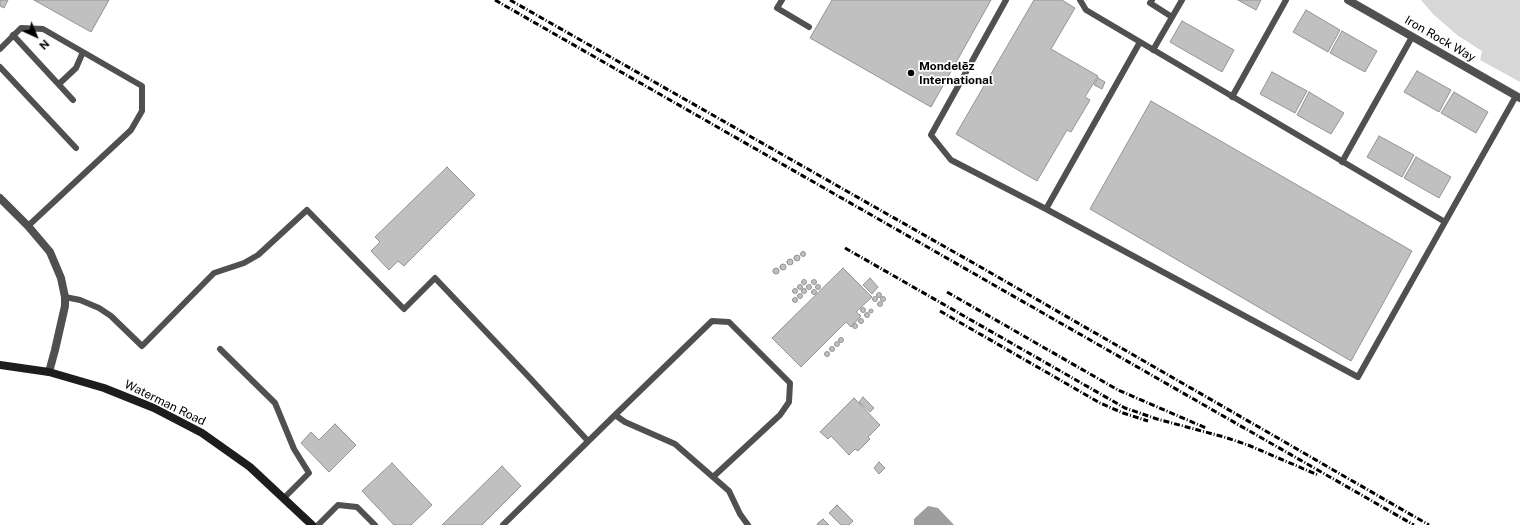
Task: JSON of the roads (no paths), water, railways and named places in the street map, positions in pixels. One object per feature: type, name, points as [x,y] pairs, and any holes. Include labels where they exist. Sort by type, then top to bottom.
[{"type":"main road","name":"Waterman Road","points":[[0,365],[49,372],[104,388],[154,408],[195,430],[250,467],[312,525]]},
{"type":"street","name":"Iron Rock Way","points":[[1352,1],[1518,97]]},
{"type":"street","points":[[0,198],[28,226],[50,252],[61,278],[65,297],[65,306],[56,350],[49,372]]},
{"type":"lane","points":[[782,0],[777,8],[809,27]]},
{"type":"lane","points":[[1006,0],[932,135],[950,160],[1046,208],[1358,378],[1445,222],[1518,97]]},
{"type":"lane","points":[[1080,0],[1086,10],[1445,222]]},
{"type":"lane","points":[[1152,0],[1150,3],[1172,17]]},
{"type":"lane","points":[[1153,50],[1182,0]]},
{"type":"lane","points":[[1232,97],[1286,0]]},
{"type":"lane","points":[[0,48],[21,28],[43,29],[142,86],[142,111],[132,130],[28,226]]},
{"type":"lane","points":[[13,36],[73,100]]},
{"type":"lane","points":[[1342,162],[1412,37]]},
{"type":"lane","points":[[1046,208],[1140,42]]},
{"type":"lane","points":[[58,84],[76,68],[84,52]]},
{"type":"lane","points":[[0,67],[76,148]]},
{"type":"lane","points":[[65,297],[80,300],[99,308],[111,316],[142,346],[214,273],[244,263],[258,255],[307,210],[404,309],[435,278],[588,441]]},
{"type":"lane","points":[[503,525],[712,322],[729,322],[790,383],[789,402],[780,415],[713,477]]},
{"type":"lane","points":[[220,349],[275,403],[294,449],[309,473],[284,498]]},
{"type":"lane","points":[[615,415],[625,422],[675,444],[729,491],[740,514],[748,525]]},
{"type":"lane","points":[[318,525],[338,505],[357,507],[375,525]]},
{"type":"railway","points":[[495,0],[1414,525]]},
{"type":"railway","points":[[510,0],[984,269],[1429,525]]},
{"type":"railway","points":[[845,248],[1125,408],[1157,419],[1248,445],[1318,475]]},
{"type":"railway","points":[[947,292],[1118,390],[1206,428]]},
{"type":"railway","points":[[940,311],[1100,403],[1123,413],[1148,421]]},
{"type":"place","name":"Mondelēz International","points":[[911,73]]}]
